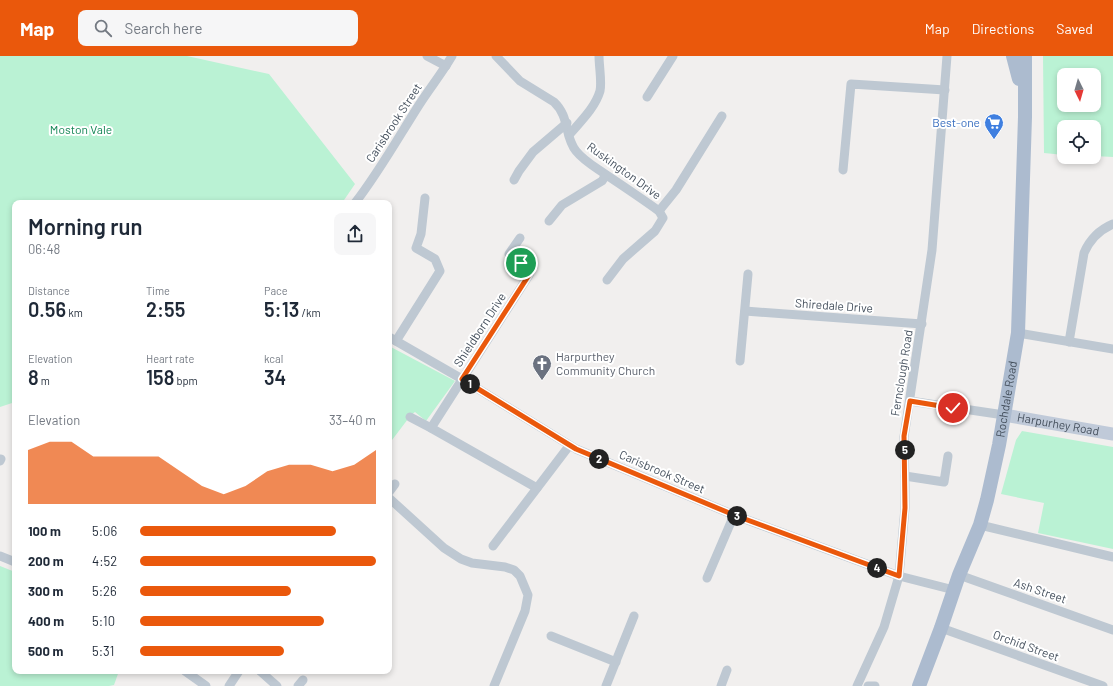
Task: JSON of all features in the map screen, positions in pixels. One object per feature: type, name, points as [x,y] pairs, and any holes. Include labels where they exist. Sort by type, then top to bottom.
[{"type":"main road","name":"Rochdale Road","points":[[1013,56],[1024,99]]},
{"type":"main road","name":"Rochdale Road","points":[[919,686],[959,575],[980,526],[987,500],[1004,416],[1018,333],[1025,56]]},
{"type":"street","points":[[427,56],[446,66]]},
{"type":"street","name":"Carisbrook Street","points":[[357,200],[383,164],[452,56]]},
{"type":"street","name":"Ruskington Drive","points":[[496,56],[520,81],[558,106],[562,111],[572,145],[583,158],[661,214]]},
{"type":"street","points":[[647,97],[673,56]]},
{"type":"street","name":"Fernclough Road","points":[[857,686],[884,627],[899,576],[905,508],[904,436],[932,250],[947,56]]},
{"type":"street","points":[[569,135],[588,112],[599,94],[601,61]]},
{"type":"street","points":[[843,170],[851,84],[945,90]]},
{"type":"street","points":[[607,280],[623,259],[654,231],[661,214],[722,116]]},
{"type":"street","points":[[514,180],[519,170],[534,152],[566,123]]},
{"type":"street","points":[[549,221],[562,205],[602,181],[606,175]]},
{"type":"street","points":[[392,339],[440,271],[435,259],[416,248],[421,234],[425,198]]},
{"type":"street","points":[[1069,342],[1084,253],[1090,241],[1096,235],[1113,224]]},
{"type":"street","name":"Shieldborn Drive","points":[[462,379],[529,275],[529,270],[526,266],[509,254],[520,238]]},
{"type":"street","points":[[740,361],[748,274]]},
{"type":"street","name":"Shiredale Drive","points":[[745,311],[922,324]]},
{"type":"street","points":[[1018,333],[1113,349]]},
{"type":"street","name":"Carisbrook Street","points":[[392,339],[462,379],[569,446],[734,515],[899,576],[954,590]]},
{"type":"street","points":[[431,428],[462,379]]},
{"type":"street","points":[[910,401],[1004,416]]},
{"type":"street","name":"Harpurhey Road","points":[[1004,416],[1113,434]]},
{"type":"street","points":[[410,417],[537,488]]},
{"type":"street","points":[[493,546],[569,446]]},
{"type":"street","points":[[905,476],[944,482],[948,456]]},
{"type":"street","points":[[392,488],[395,484]]},
{"type":"street","points":[[392,501],[444,548],[461,559],[472,563],[504,567],[514,570],[520,576],[528,595],[525,611],[494,686]]},
{"type":"street","points":[[707,578],[734,515]]},
{"type":"street","points":[[980,526],[1113,558]]},
{"type":"street","points":[[0,556],[12,561]]},
{"type":"street","name":"Ash Street","points":[[959,575],[1113,630]]},
{"type":"street","points":[[606,686],[634,616]]},
{"type":"street","name":"Orchid Street","points":[[941,628],[1104,686]]},
{"type":"street","points":[[552,636],[616,662]]},
{"type":"street","points":[[721,686],[727,670]]},
{"type":"street","points":[[189,674],[206,686]]},
{"type":"street","points":[[228,686],[237,674]]},
{"type":"street","points":[[263,674],[276,686]]},
{"type":"street","points":[[868,686],[875,686]]},
{"type":"green space","name":"Moston Vale","points":[[0,56],[187,56],[269,74],[355,184],[344,200],[12,200],[12,403],[0,407]]},
{"type":"green space","points":[[1043,56],[1113,56],[1113,157],[1101,156],[1101,120],[1057,120],[1057,154],[1044,153]]},
{"type":"green space","points":[[392,348],[455,381],[426,421],[415,412],[392,440]]},
{"type":"green space","points":[[1022,431],[1113,447],[1113,549],[1038,533],[1044,503],[1001,494],[1016,440]]},
{"type":"green space","points":[[0,566],[12,571],[12,674],[118,674],[114,685],[109,686],[0,686]]},
{"type":"place","name":"Best-one","points":[[994,140]]},
{"type":"place","name":"Harpurthey Community Church","points":[[542,381]]},
{"type":"route","points":[[521,263],[528,268],[529,275],[462,379],[569,446],[734,515],[899,576],[905,508],[904,436],[910,401],[953,408]]}]
